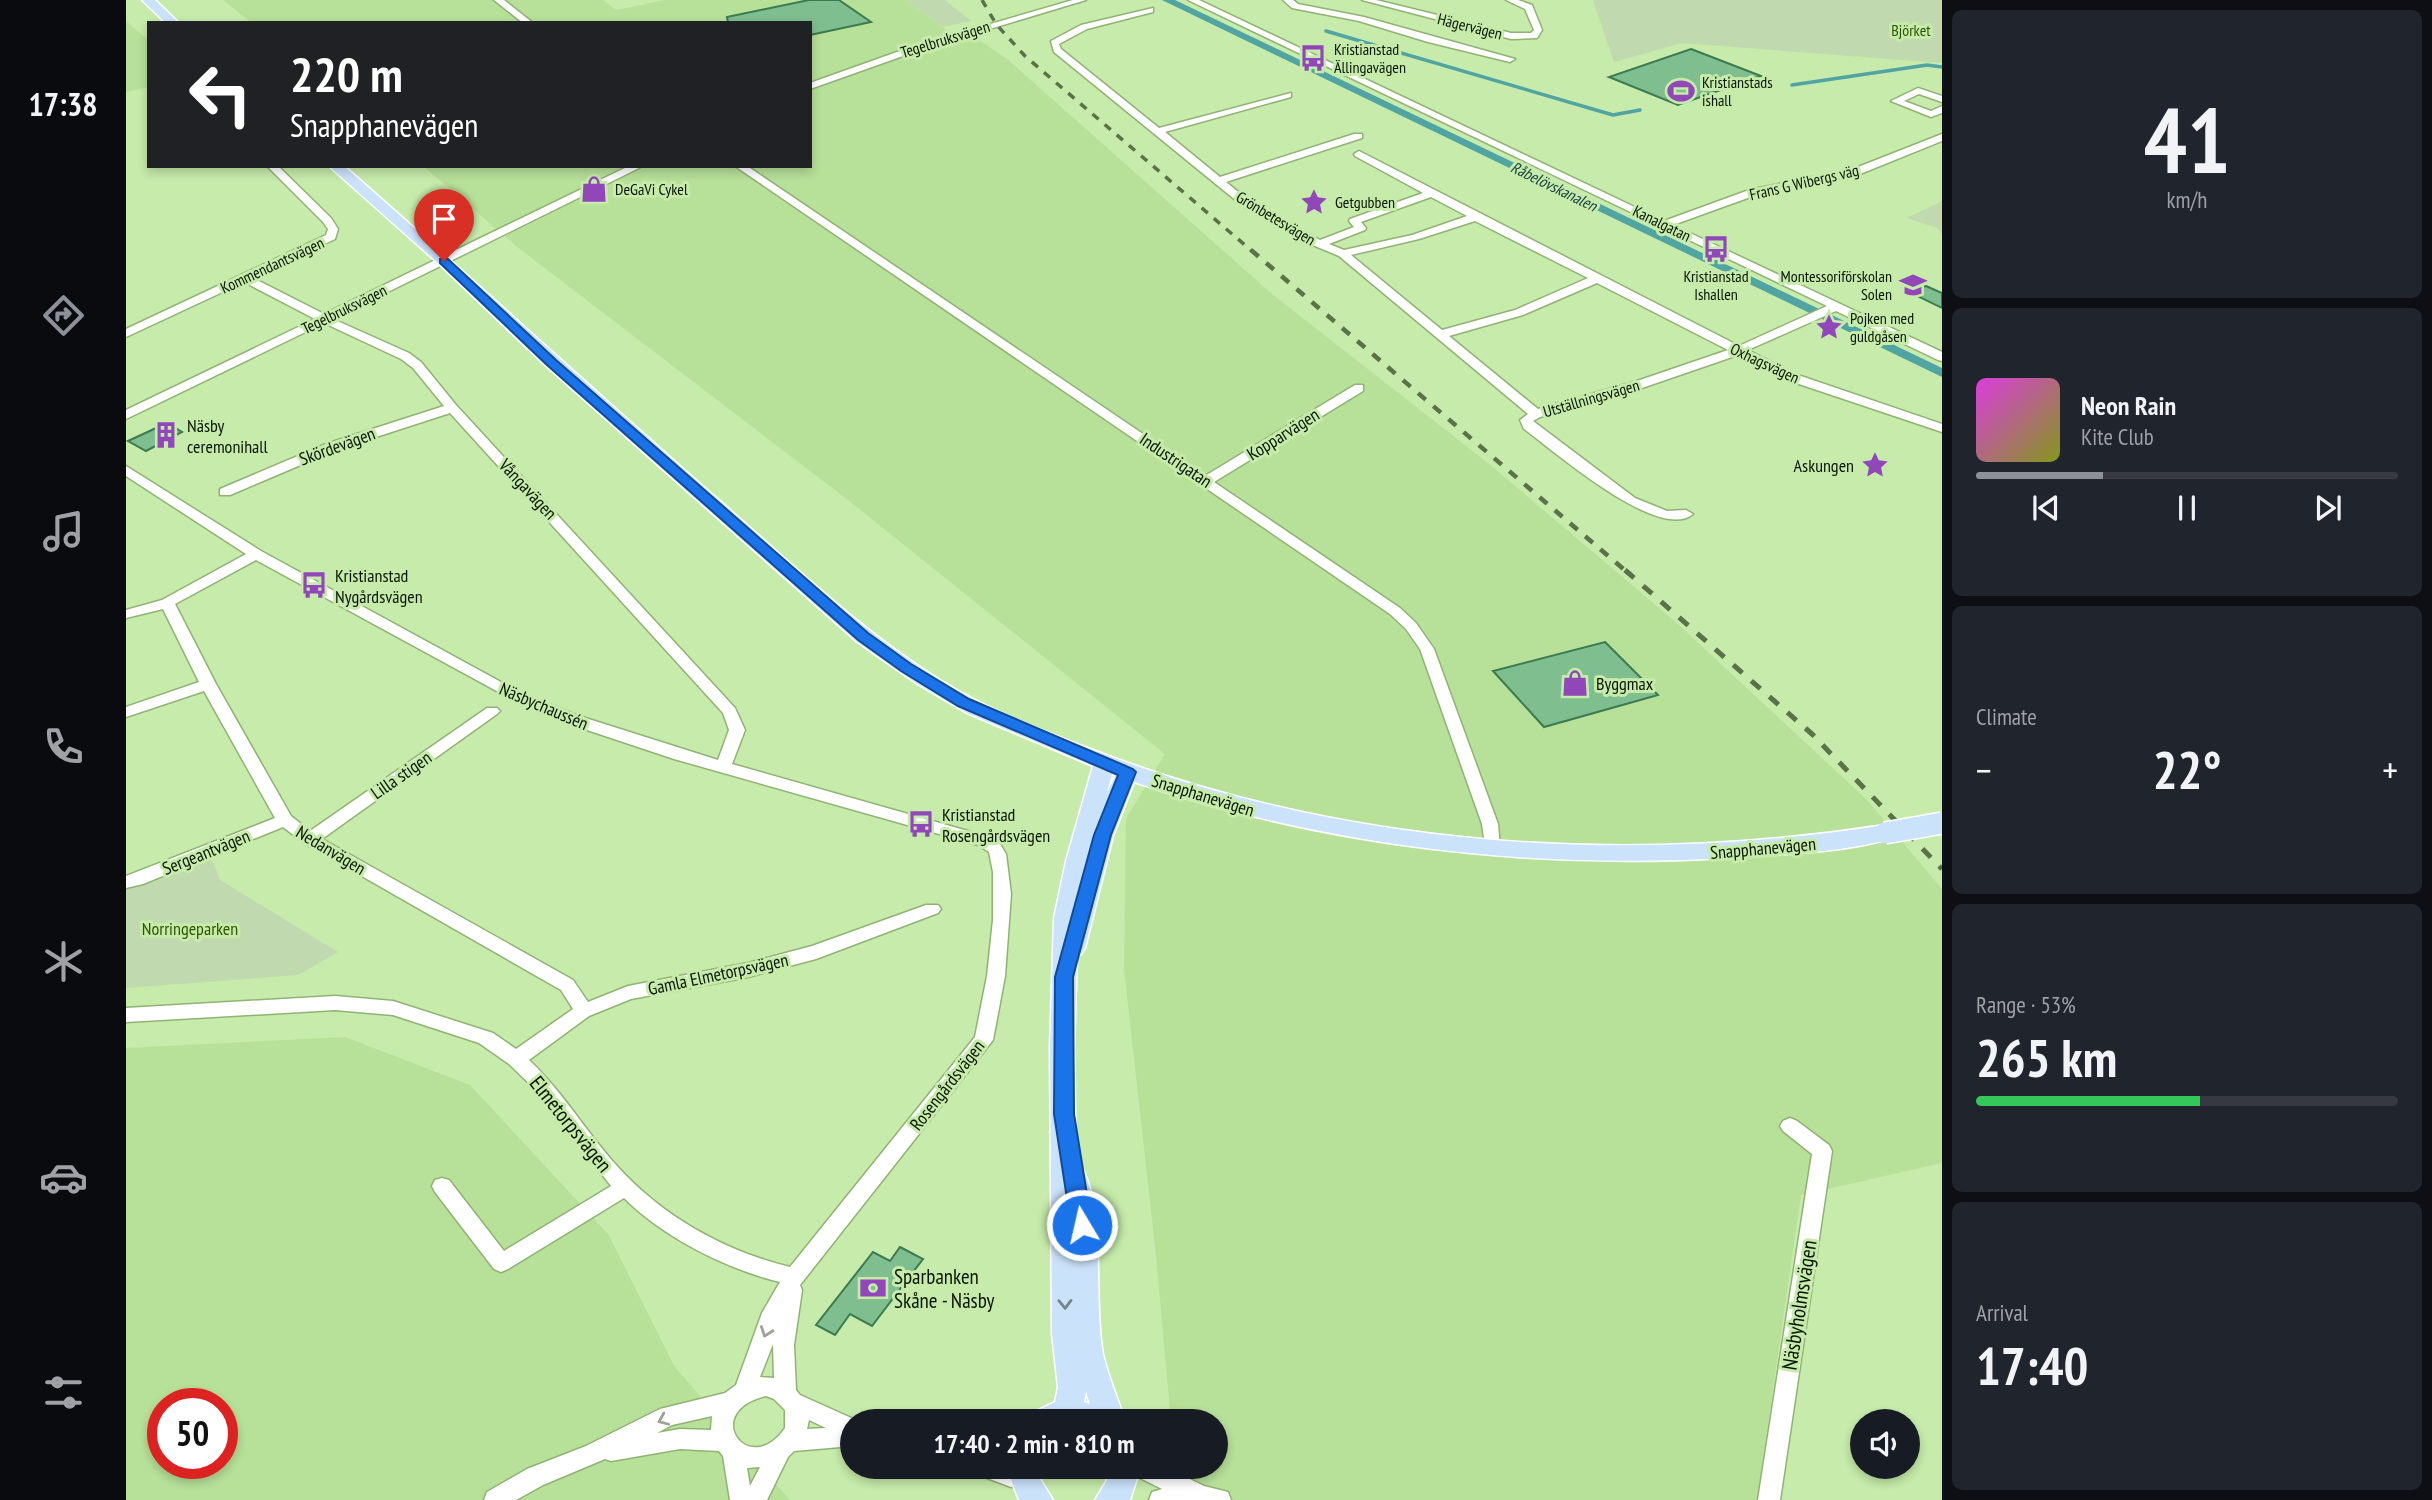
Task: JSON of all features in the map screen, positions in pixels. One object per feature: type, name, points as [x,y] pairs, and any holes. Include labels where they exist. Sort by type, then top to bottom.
[{"type":"main road","points":[[148,0],[171,21]]},
{"type":"main road","name":"Snapphanevägen","points":[[338,168],[444,261],[551,362],[863,636],[906,668],[963,703],[1104,764],[1207,799],[1304,824],[1396,840],[1492,848],[1625,854],[1717,853],[1793,847],[1942,823]]},
{"type":"main road","points":[[1067,1409],[1073,1387],[1066,1334],[1066,918],[1077,862],[1104,764]]},
{"type":"main road","points":[[1064,977],[1102,835],[1128,772]]},
{"type":"main road","points":[[1064,1114],[1082,1225],[1089,1354],[1107,1409]]},
{"type":"main road","points":[[1110,1500],[1119,1490],[1122,1479]]},
{"type":"street","points":[[498,0],[526,21]]},
{"type":"street","name":"Tegelbruksvägen","points":[[812,85],[914,49],[1082,0]]},
{"type":"street","name":"Kanalgatan","points":[[1192,0],[1664,224],[1824,312],[1942,357]]},
{"type":"street","points":[[1287,0],[1296,6],[1510,59]]},
{"type":"street","name":"Hägervägen","points":[[1366,0],[1511,36],[1534,36],[1538,30],[1529,7],[1510,0]]},
{"type":"street","points":[[1326,12],[1336,6]]},
{"type":"street","points":[[1055,8],[1067,14]]},
{"type":"street","name":"Grönbetesvägen","points":[[1150,10],[1092,25],[1058,38],[1054,43],[1057,50],[1248,205],[1319,244],[1343,254],[1536,414]]},
{"type":"street","points":[[1079,20],[1092,25]]},
{"type":"street","points":[[1941,110],[1931,114],[1896,101],[1918,91],[1942,99]]},
{"type":"street","points":[[1158,131],[1288,95]]},
{"type":"street","points":[[1217,181],[1358,136]]},
{"type":"street","name":"Frans G Wibergs väg","points":[[1664,224],[1753,192],[1856,172],[1942,137]]},
{"type":"street","name":"Oxhagsvägen","points":[[1359,154],[1476,218],[1791,377],[1942,428]]},
{"type":"street","name":"Kommendantsvägen","points":[[127,330],[331,237],[333,229],[327,220],[274,168]]},
{"type":"street","name":"Tegelbruksvägen","points":[[126,415],[634,168]]},
{"type":"street","name":"Industrigatan","points":[[743,168],[1395,611],[1411,626],[1427,649],[1490,824],[1492,848]]},
{"type":"street","points":[[1319,244],[1361,228],[1354,221],[1432,193]]},
{"type":"street","points":[[1343,254],[1415,237],[1476,218]]},
{"type":"street","name":"Vångavägen","points":[[245,278],[324,319],[405,356],[417,365],[452,408],[730,711],[737,730],[723,767]]},
{"type":"street","points":[[1438,335],[1490,323],[1532,309],[1597,278]]},
{"type":"street","name":"Utställningsvägen","points":[[1686,514],[1665,514],[1630,502],[1528,426],[1526,420],[1536,414],[1638,385],[1737,351],[1824,312]]},
{"type":"street","name":"Kopparvägen","points":[[1207,481],[1359,388]]},
{"type":"street","name":"Skördevägen","points":[[225,492],[331,447],[452,408]]},
{"type":"street","name":"Näsbychaussén","points":[[126,470],[257,554],[518,697],[571,719],[723,767],[988,842],[999,854]]},
{"type":"street","points":[[126,614],[167,603],[257,554]]},
{"type":"street","name":"Nedanvägen","points":[[167,603],[208,684],[285,820],[310,839],[557,979],[572,992],[583,1011]]},
{"type":"street","points":[[126,712],[208,684]]},
{"type":"street","name":"Lilla stigen","points":[[310,839],[492,711]]},
{"type":"street","name":"Sergeantvägen","points":[[126,882],[137,880],[285,820]]},
{"type":"street","name":"Rosengårdsvägen","points":[[737,1396],[773,1312],[794,1277],[985,1040],[991,1017],[1004,878],[999,854]]},
{"type":"street","name":"Gamla Elmetorpsvägen","points":[[516,1059],[583,1011],[628,993],[748,970],[816,952],[932,909]]},
{"type":"street","name":"Elmetorpsvägen","points":[[126,1015],[335,1003],[393,1008],[486,1038],[516,1059],[545,1087],[610,1172],[652,1213],[686,1235],[766,1270],[794,1277]]},
{"type":"street","name":"Näsbyholmsvägen","points":[[1769,1500],[1822,1151],[1790,1126]]},
{"type":"street","points":[[442,1186],[500,1264],[626,1187]]},
{"type":"street","name":"Rosengårdsvägen","points":[[789,1398],[783,1345],[794,1277]]},
{"type":"street","points":[[495,1500],[535,1477],[594,1453],[668,1416],[766,1386],[840,1423]]},
{"type":"street","points":[[737,1396],[720,1422],[729,1446],[741,1500]]},
{"type":"street","points":[[755,1500],[796,1429],[798,1415],[789,1398]]},
{"type":"street","points":[[594,1453],[680,1439],[729,1446],[755,1458],[784,1446],[840,1438]]},
{"type":"street","points":[[1168,1479],[1211,1498]]},
{"type":"street","points":[[1160,1500],[1211,1498]]},
{"type":"shaded area","points":[[223,0],[603,0],[616,10],[665,0],[905,0],[963,42],[976,38],[1007,59],[1272,294],[1489,464],[1679,625],[1867,800],[1942,889],[1942,1163],[1801,1195],[1757,1500],[1178,1500],[1176,1479],[1228,1479],[1228,1409],[1170,1409],[1156,1255],[1124,969],[1126,819],[1165,754],[848,500],[516,246],[425,168],[812,168],[812,21],[249,21]]},
{"type":"shaded area","points":[[126,21],[147,39],[147,87],[126,92]]},
{"type":"shaded area","points":[[345,1037],[470,1085],[608,1234],[674,1366],[790,1500],[126,1500],[126,1048]]},
{"type":"green space","points":[[905,0],[945,0],[971,21],[943,27]]},
{"type":"green space","name":"Björket","points":[[1593,0],[1942,0],[1942,63],[1682,43],[1614,62]]},
{"type":"green space","points":[[1942,201],[1942,234],[1937,228],[1907,218]]},
{"type":"green space","name":"Norringeparken","points":[[212,859],[220,880],[338,952],[298,975],[126,988],[126,889],[156,881]]},
{"type":"building","points":[[809,0],[839,0],[871,22],[812,35],[812,21],[728,21],[727,17]]},
{"type":"building","name":"Kristianstads ishall","points":[[1691,49],[1761,76],[1678,105],[1609,77]]},
{"type":"building","points":[[1926,286],[1942,293],[1942,308],[1909,292]]},
{"type":"building","name":"Näsby ceremonihall","points":[[167,423],[182,432],[146,451],[128,441]]},
{"type":"building","name":"Byggmax","points":[[1605,642],[1658,695],[1544,727],[1493,671]]},
{"type":"building","name":"Sparbanken Skåne - Näsby","points":[[900,1247],[923,1259],[872,1326],[850,1314],[835,1335],[816,1325],[873,1252],[890,1261]]},
{"type":"waterway","name":"Råbelövskanalen","points":[[1167,0],[1942,373]]},
{"type":"waterway","points":[[1326,31],[1613,115],[1640,110]]},
{"type":"waterway","points":[[1792,85],[1927,65],[1942,67]]},
{"type":"railway","points":[[982,0],[996,24],[1025,56],[1253,252]]},
{"type":"railway","points":[[1251,250],[1627,572]]},
{"type":"railway","points":[[1625,570],[1812,734],[1942,869]]},
{"type":"place","name":"Kristianstad Ällingavägen","points":[[1313,58]]},
{"type":"place","name":"Kristianstads ishall","points":[[1681,91]]},
{"type":"place","name":"DeGaVi Cykel","points":[[594,189]]},
{"type":"place","name":"Getgubben","points":[[1314,202]]},
{"type":"place","name":"Kristianstad Ishallen","points":[[1716,249]]},
{"type":"place","name":"Montessoriförskolan Solen","points":[[1913,285]]},
{"type":"place","name":"Pojken med guldgåsen","points":[[1829,327]]},
{"type":"place","name":"Näsby ceremonihall","points":[[166,435]]},
{"type":"place","name":"Askungen","points":[[1875,465]]},
{"type":"place","name":"Kristianstad Nygårdsvägen","points":[[314,585]]},
{"type":"place","name":"Byggmax","points":[[1575,683]]},
{"type":"place","name":"Kristianstad Rosengårdsvägen","points":[[921,824]]},
{"type":"place","name":"Sparbanken Skåne - Näsby","points":[[873,1288]]},
{"type":"route","points":[[444,261],[551,362],[863,636],[906,668],[963,703],[1029,733],[1128,772],[1102,835],[1064,977],[1064,1114],[1082,1225]]}]
